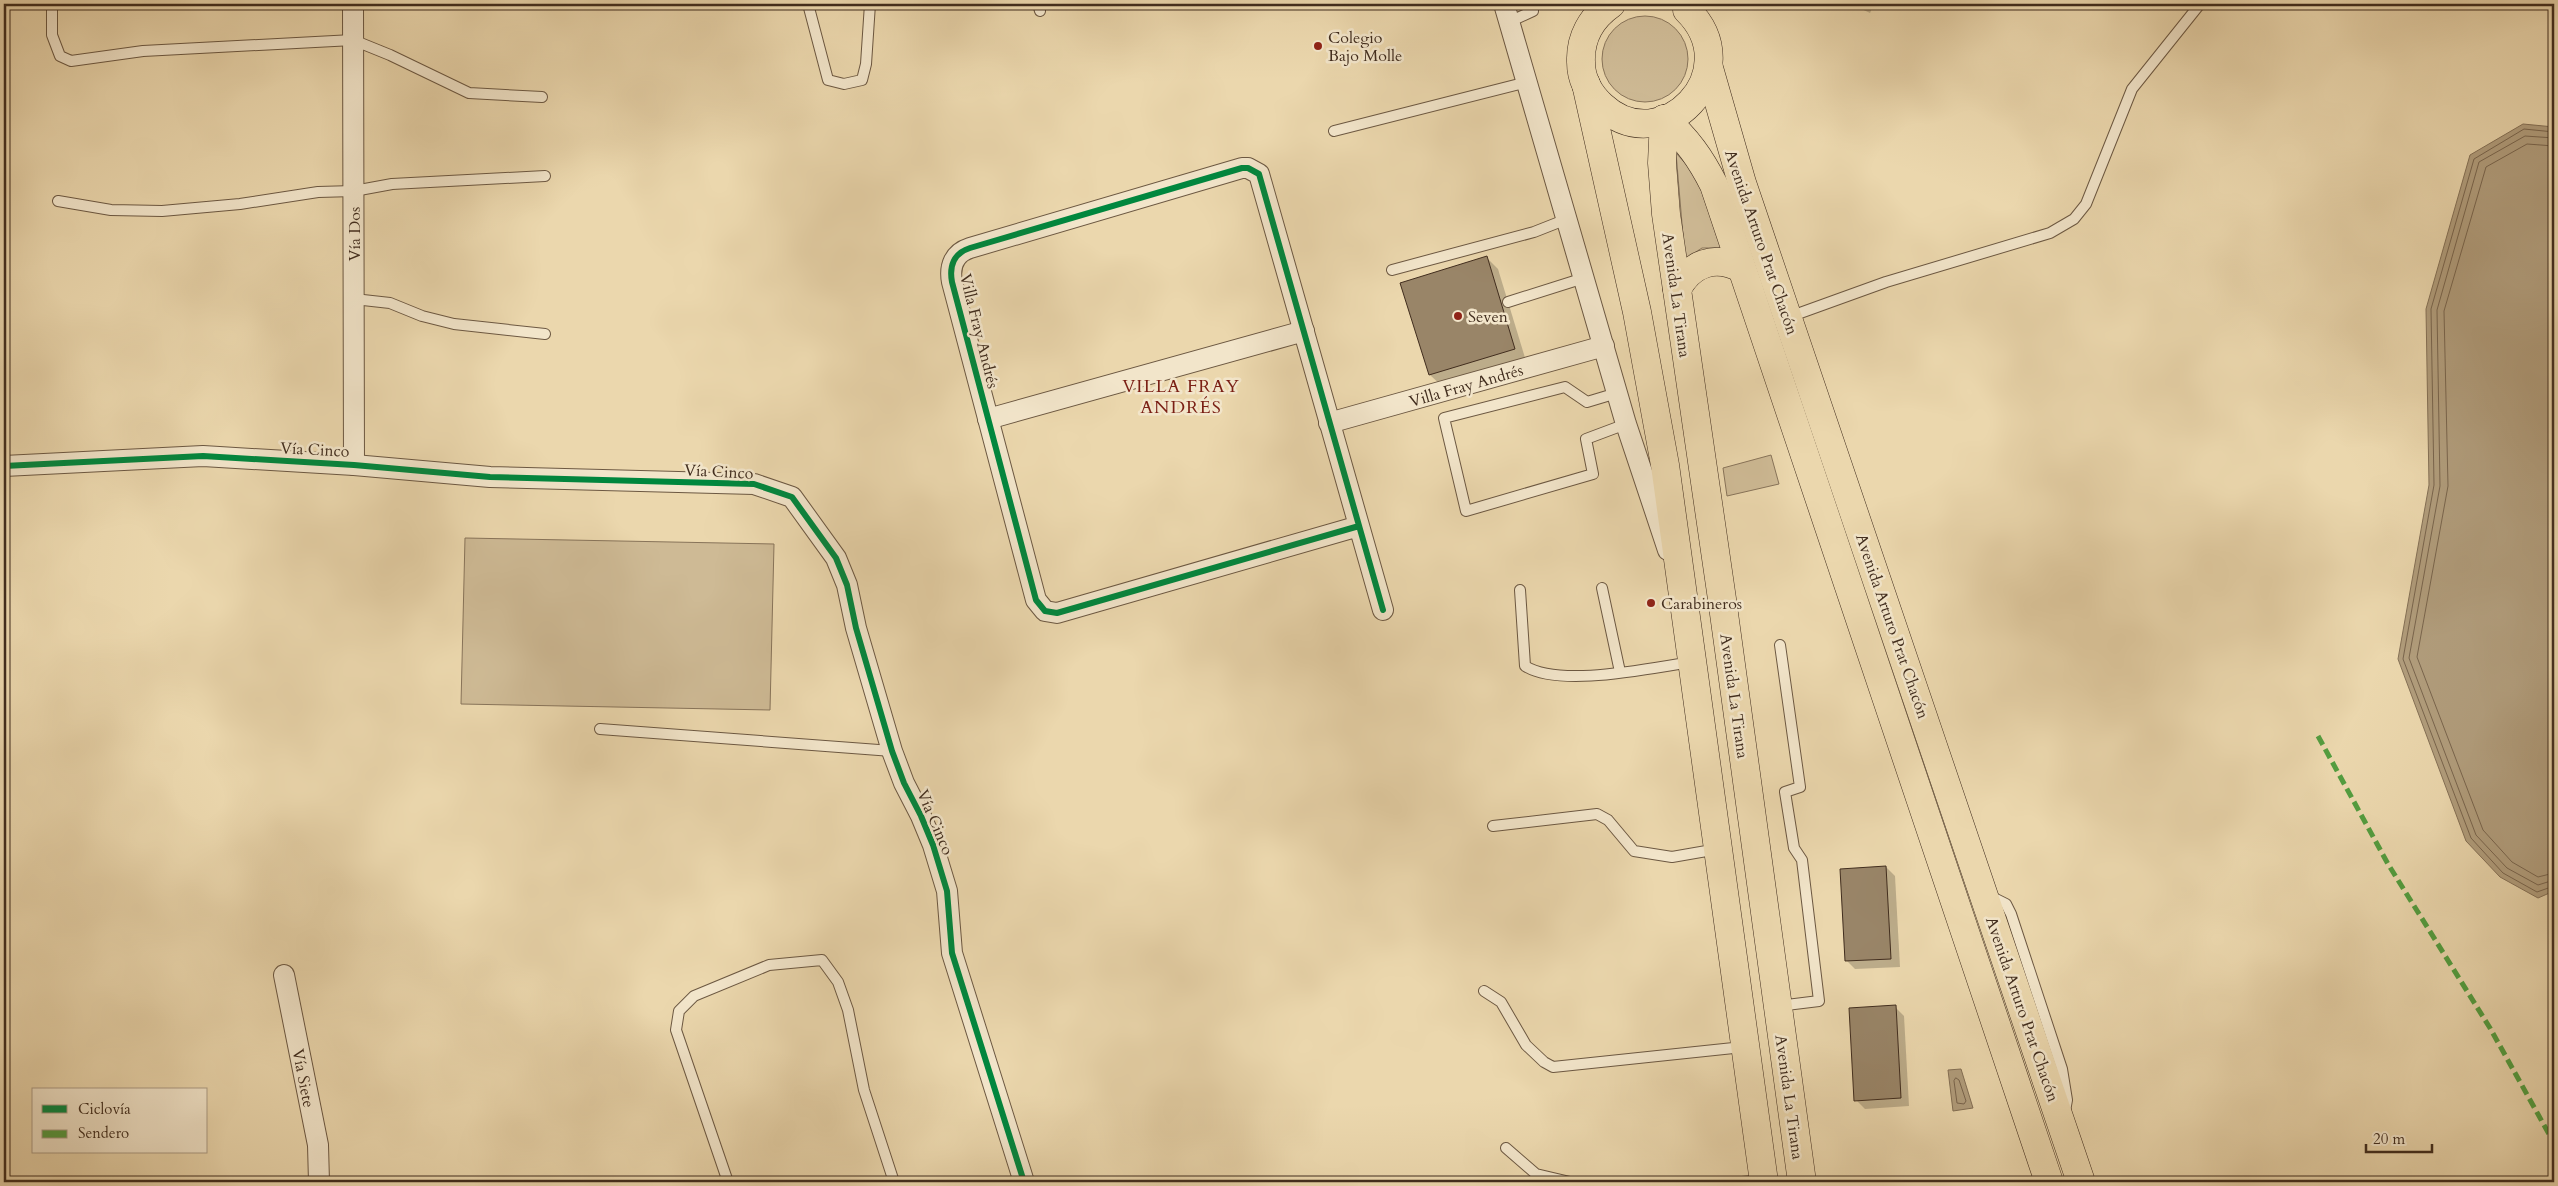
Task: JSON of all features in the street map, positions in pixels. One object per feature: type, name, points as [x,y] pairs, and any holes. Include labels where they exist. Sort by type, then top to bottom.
[{"type":"main road","name":"Avenida Arturo Prat Chacón","points":[[1611,4],[1591,23],[1583,40],[1581,67],[1586,84],[1597,102],[1613,115],[1633,122],[1664,120],[1680,112],[1694,100],[1703,85],[1708,68],[1709,50],[1704,32],[1683,5]]},
{"type":"main road","name":"Avenida Arturo Prat Chacón","points":[[1708,68],[1742,183],[2081,1182]]},
{"type":"main road","points":[[1586,84],[1652,388],[1747,1046],[1757,1182]]},
{"type":"main road","name":"Avenida Arturo Prat Chacón","points":[[1664,120],[1682,134],[1706,168],[1714,186],[2048,1182]]},
{"type":"main road","name":"Avenida La Tirana","points":[[1664,120],[1663,184],[1802,1182]]},
{"type":"main road","points":[[1677,289],[1688,273],[1705,263],[1724,262],[1741,268]]},
{"type":"street","name":"Vía Dos","points":[[353,4],[354,465]]},
{"type":"street","points":[[1507,13],[1626,424],[1683,595]]},
{"type":"street","name":"Villa Fray Andrés","points":[[1359,526],[1057,613],[1044,611],[1036,600],[950,274],[954,259],[958,254],[970,248],[1242,168],[1254,170],[1263,180],[1329,424],[1384,610]]},
{"type":"street","points":[[988,419],[1304,331]]},
{"type":"street","name":"Villa Fray Andrés","points":[[1329,424],[1604,346]]},
{"type":"street","name":"Vía Cinco","points":[[4,466],[204,456],[354,465],[490,477],[754,484],[792,497],[836,558],[847,585],[856,628],[892,751],[933,845],[947,891],[952,953],[1024,1182]]},
{"type":"street","name":"Vía Siete","points":[[284,975],[318,1145],[318,1182]]},
{"type":"lane","points":[[52,4],[52,35],[60,56],[71,61],[143,51],[353,40],[390,55],[469,93],[542,97]]},
{"type":"lane","points":[[808,4],[828,80],[844,84],[862,80],[866,64],[870,4]]},
{"type":"lane","points":[[1507,13],[1533,11],[1533,4]]},
{"type":"lane","points":[[1788,317],[1886,282],[2050,233],[2074,220],[2086,204],[2132,89],[2200,4]]},
{"type":"lane","points":[[1334,131],[1527,82]]},
{"type":"lane","points":[[58,201],[111,210],[162,211],[240,204],[318,192],[354,190],[392,184],[545,176]]},
{"type":"lane","points":[[1392,270],[1534,232],[1567,220]]},
{"type":"lane","points":[[1508,302],[1584,278]]},
{"type":"lane","points":[[354,299],[390,303],[422,316],[454,324],[544,334]]},
{"type":"lane","points":[[1617,393],[1587,402],[1565,387],[1444,418],[1466,511],[1593,474],[1586,440],[1626,424]]},
{"type":"lane","points":[[1602,588],[1620,672]]},
{"type":"lane","points":[[1520,590],[1525,666],[1536,673],[1580,676],[1693,662]]},
{"type":"lane","points":[[1777,1006],[1819,1001],[1802,860],[1794,848],[1785,792],[1800,787],[1780,645]]},
{"type":"lane","points":[[600,729],[892,751]]},
{"type":"lane","points":[[1493,826],[1597,814],[1608,820],[1634,851],[1672,857],[1719,849]]},
{"type":"lane","points":[[728,1182],[676,1030],[679,1011],[694,996],[769,966],[822,960],[838,982],[848,1010],[864,1090],[894,1182]]},
{"type":"lane","points":[[1484,992],[1501,1002],[1526,1046],[1544,1062],[1553,1067],[1747,1046]]},
{"type":"lane","points":[[1506,1148],[1536,1174],[1570,1182]]},
{"type":"shaded area","points":[[1645,16],[1661,19],[1669,23],[1681,35],[1685,43],[1688,59],[1685,75],[1681,83],[1669,95],[1661,99],[1645,102],[1629,99],[1621,95],[1609,83],[1605,75],[1602,59],[1605,43],[1609,35],[1621,23],[1629,19]]},
{"type":"shaded area","points":[[1676,153],[1696,175],[1721,248],[1702,248],[1685,259]]},
{"type":"shaded area","points":[[1771,455],[1779,484],[1727,496],[1723,468]]},
{"type":"shaded area","points":[[465,538],[774,544],[770,710],[461,704]]},
{"type":"water","points":[[2523,124],[2554,127],[2554,891],[2538,898],[2500,877],[2466,841],[2398,659],[2429,485],[2426,309],[2470,155]]},
{"type":"water","points":[[1961,1069],[1973,1108],[1953,1111],[1948,1070]]},
{"type":"building","name":"Seven","points":[[1487,256],[1515,349],[1429,375],[1400,283]]},
{"type":"building","points":[[1886,866],[1891,959],[1845,961],[1840,869]]},
{"type":"building","points":[[1896,1005],[1901,1098],[1854,1101],[1849,1008]]},
{"type":"marked path","points":[[2318,736],[2388,864],[2490,1028],[2554,1143]]},
{"type":"cycle path","points":[[1359,526],[1057,613],[1045,611],[1036,600],[952,282],[951,271],[956,257],[970,248],[1242,168],[1248,168],[1259,174],[1383,610]]},
{"type":"cycle path","points":[[4,466],[203,456],[354,465],[490,477],[754,484],[792,497],[836,558],[847,585],[856,628],[892,751],[904,783],[933,845],[947,891],[952,953],[1024,1182]]},
{"type":"place","name":"Colegio Bajo Molle","points":[[1318,46]]},
{"type":"place","name":"Seven","points":[[1458,316]]},
{"type":"place","name":"Carabineros","points":[[1651,603]]},
{"type":"district","name":"VILLA FRAY ANDRÉS","points":[[1181,396]]}]
